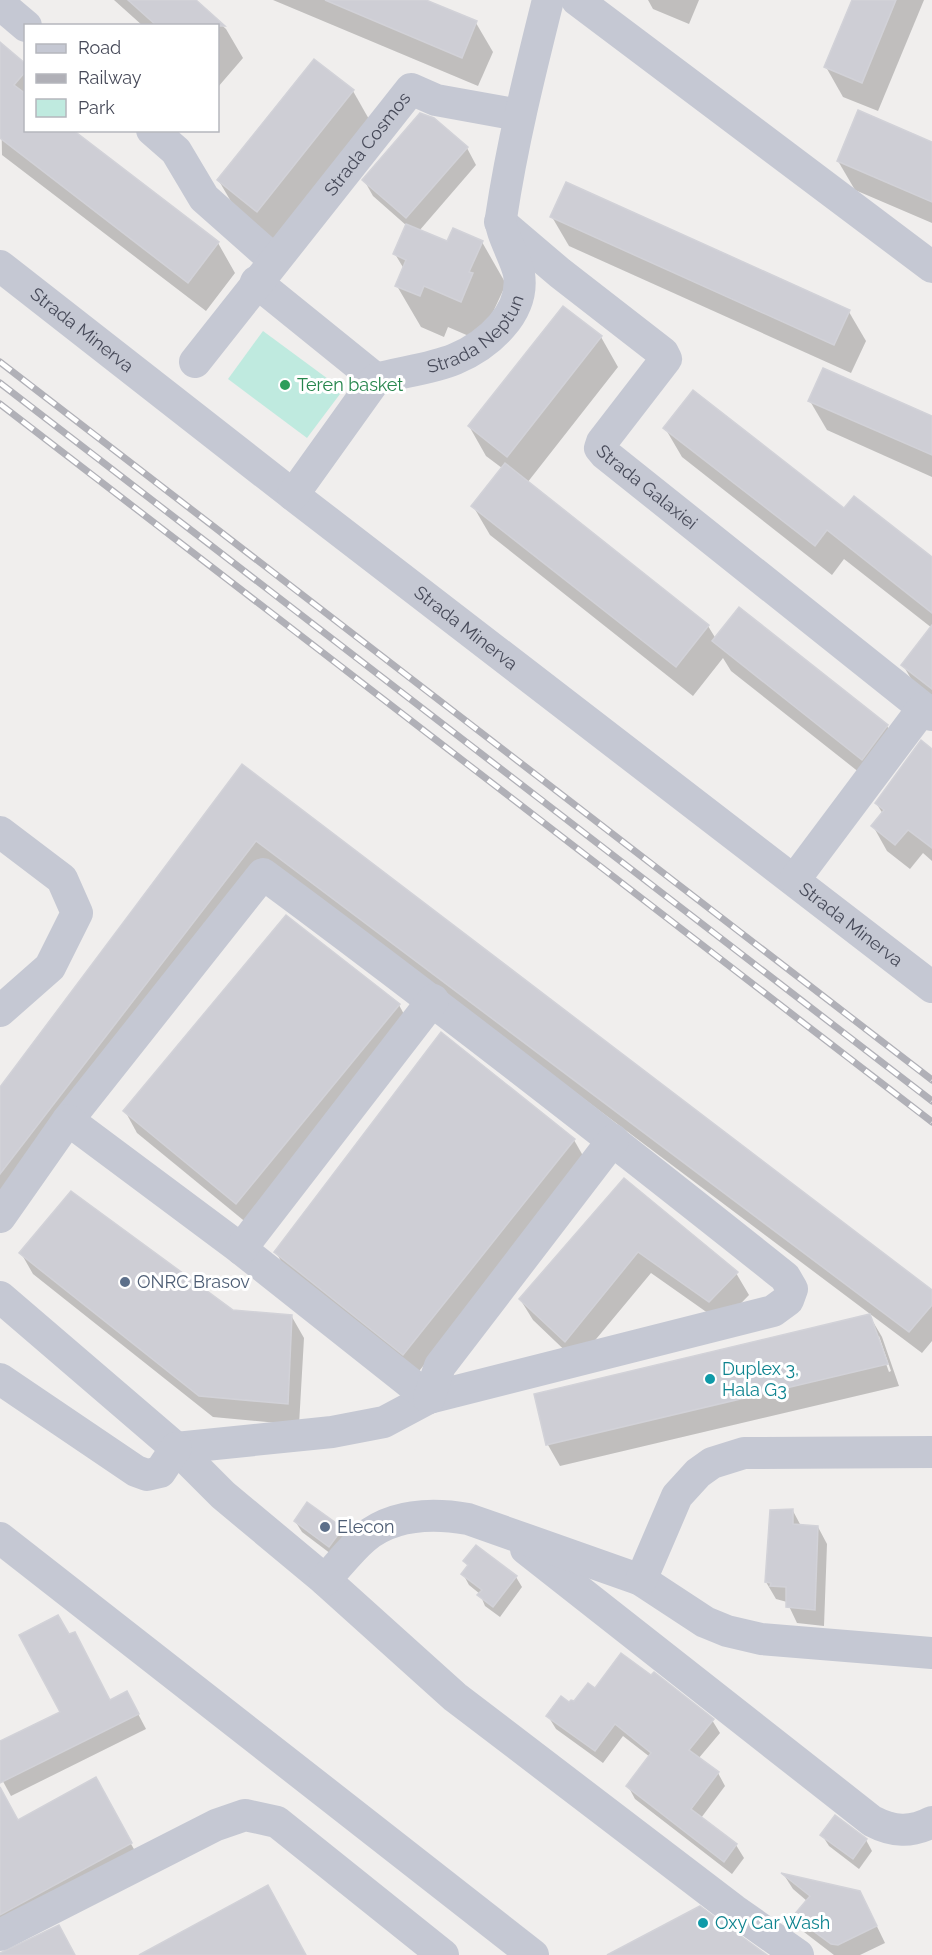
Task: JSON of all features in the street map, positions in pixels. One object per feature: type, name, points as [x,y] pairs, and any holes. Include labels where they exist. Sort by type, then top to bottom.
[{"type":"street","name":"Strada Neptun","points":[[376,379],[454,359],[482,344],[504,324],[516,303],[519,276],[500,222],[519,115],[548,0]]},
{"type":"street","points":[[577,0],[932,267]]},
{"type":"street","points":[[0,4],[24,24]]},
{"type":"street","name":"Strada Cosmos","points":[[265,271],[411,89],[447,103],[519,115]]},
{"type":"street","points":[[154,132],[176,151],[204,198],[265,271],[376,379],[293,495]]},
{"type":"street","name":"Strada Galaxiei","points":[[500,222],[663,353],[666,359],[602,442],[600,448],[604,454],[928,712],[795,879]]},
{"type":"street","name":"Strada Minerva","points":[[0,266],[293,495],[795,879],[932,987]]},
{"type":"street","points":[[195,362],[265,271]]},
{"type":"street","points":[[0,832],[62,879],[77,913],[50,968],[0,1011]]},
{"type":"street","points":[[0,1217],[68,1120],[263,874],[433,1000],[613,1140],[785,1276],[792,1289],[788,1300],[773,1311],[429,1398],[384,1422],[332,1432],[176,1448]]},
{"type":"street","points":[[241,1249],[433,1000]]},
{"type":"street","points":[[68,1120],[241,1249],[429,1398]]},
{"type":"street","points":[[429,1398],[440,1366],[613,1140]]},
{"type":"street","points":[[0,1297],[176,1448],[223,1495],[325,1580],[455,1697],[734,1910],[798,1955]]},
{"type":"street","points":[[0,1379],[136,1471],[147,1475],[160,1472],[176,1448]]},
{"type":"street","points":[[641,1580],[677,1496],[692,1478],[712,1463],[744,1453],[932,1452]]},
{"type":"street","points":[[325,1580],[364,1538],[408,1518],[448,1516],[468,1519],[641,1580],[705,1622],[743,1636],[932,1653]]},
{"type":"street","points":[[506,1533],[872,1821],[906,1831],[932,1822]]},
{"type":"street","points":[[8,1556],[534,1955]]},
{"type":"street","points":[[0,1935],[216,1825],[245,1815],[277,1822],[443,1955]]},
{"type":"green space","name":"Teren basket","points":[[263,331],[343,390],[307,438],[228,379]]},
{"type":"building","points":[[128,0],[196,0],[225,26],[219,26],[219,24],[155,24]]},
{"type":"building","points":[[325,0],[426,0],[477,21],[462,58]]},
{"type":"building","points":[[852,0],[896,0],[862,83],[824,67]]},
{"type":"building","points":[[0,42],[24,62],[24,73],[14,85],[24,92],[24,132],[76,132],[219,242],[188,283],[0,138]]},
{"type":"building","points":[[314,59],[354,90],[257,212],[217,180]]},
{"type":"building","points":[[858,110],[932,142],[932,202],[837,161]]},
{"type":"building","points":[[420,113],[434,118],[468,147],[406,218],[362,180]]},
{"type":"building","points":[[566,182],[850,310],[834,345],[550,217]]},
{"type":"building","points":[[406,224],[447,241],[453,228],[483,241],[469,272],[473,273],[461,302],[424,286],[420,296],[395,286],[406,260],[393,254]]},
{"type":"building","points":[[563,306],[602,336],[507,457],[468,426]]},
{"type":"building","points":[[823,368],[932,416],[932,455],[808,401]]},
{"type":"building","points":[[693,390],[844,508],[854,496],[932,557],[932,613],[827,530],[815,546],[663,428]]},
{"type":"building","points":[[505,463],[709,625],[676,667],[471,506]]},
{"type":"building","points":[[739,607],[888,725],[862,760],[712,641]]},
{"type":"building","points":[[932,625],[932,689],[901,665]]},
{"type":"building","points":[[921,740],[932,749],[932,848],[908,830],[895,845],[871,826],[884,810],[875,803]]},
{"type":"building","points":[[242,764],[932,1290],[932,1305],[909,1332],[256,841],[0,1174],[0,1087]]},
{"type":"building","points":[[286,915],[400,1004],[236,1204],[123,1111]]},
{"type":"building","points":[[441,1032],[575,1139],[403,1355],[274,1252]]},
{"type":"building","points":[[624,1178],[738,1272],[709,1302],[638,1252],[565,1342],[519,1299]]},
{"type":"building","name":"ONRC Brasov","points":[[71,1191],[233,1310],[292,1315],[288,1404],[199,1396],[19,1253]]},
{"type":"building","name":"Duplex 3, Hala G3","points":[[870,1314],[888,1364],[546,1445],[534,1394]]},
{"type":"building","points":[[307,1502],[343,1528],[329,1547],[294,1521]]},
{"type":"building","points":[[793,1509],[793,1524],[818,1526],[815,1610],[786,1607],[786,1587],[770,1586],[771,1583],[765,1582],[770,1510]]},
{"type":"building","points":[[476,1545],[517,1576],[493,1607],[477,1595],[482,1590],[461,1574],[468,1565],[463,1561]]},
{"type":"building","points":[[58,1615],[69,1634],[75,1632],[110,1700],[127,1691],[139,1714],[0,1783],[0,1741],[60,1712],[19,1635]]},
{"type":"building","points":[[621,1653],[651,1675],[654,1672],[714,1719],[689,1750],[719,1772],[691,1809],[737,1844],[724,1862],[626,1786],[651,1753],[615,1724],[595,1751],[546,1716],[561,1696],[569,1702],[574,1701],[588,1683],[595,1688]]},
{"type":"building","points":[[96,1777],[132,1843],[0,1915],[0,1787],[18,1820]]},
{"type":"building","points":[[835,1815],[867,1839],[853,1859],[820,1835]]},
{"type":"building","points":[[781,1873],[860,1891],[877,1926],[838,1945],[831,1944],[793,1916],[810,1896]]},
{"type":"building","points":[[268,1885],[306,1955],[139,1955]]},
{"type":"building","name":"Oxy Car Wash","points":[[700,1906],[767,1955],[607,1955]]},
{"type":"building","points":[[59,1925],[75,1955],[0,1955],[0,1953]]},
{"type":"railway","points":[[0,362],[932,1080]]},
{"type":"railway","points":[[0,383],[932,1101]]},
{"type":"railway","points":[[0,404],[932,1122]]},
{"type":"place","name":"Teren basket","points":[[285,385]]},
{"type":"place","name":"ONRC Brasov","points":[[125,1282]]},
{"type":"place","name":"Duplex 3, Hala G3","points":[[710,1379]]},
{"type":"place","name":"Elecon","points":[[325,1527]]},
{"type":"place","name":"Oxy Car Wash","points":[[703,1923]]}]
